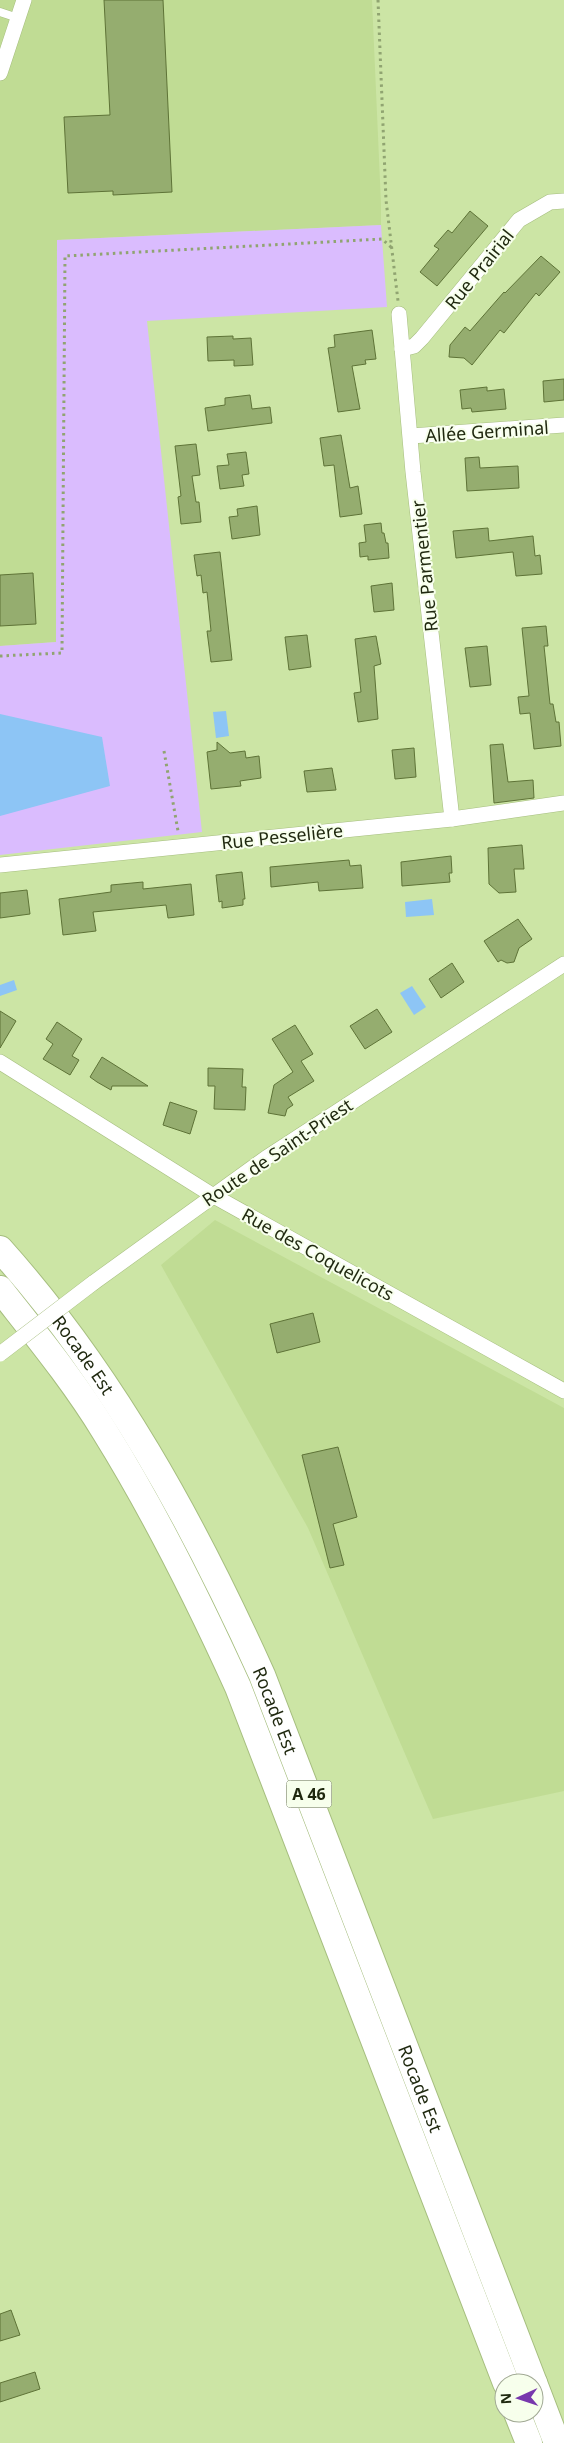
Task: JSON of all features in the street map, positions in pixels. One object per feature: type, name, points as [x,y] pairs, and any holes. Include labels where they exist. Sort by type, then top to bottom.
[{"type":"highway","name":"Rocade Est","points":[[0,1249],[84,1354],[127,1418],[177,1501],[222,1587],[262,1675],[530,2373]]},
{"type":"highway","name":"Rocade Est","points":[[0,1289],[59,1365],[104,1430],[156,1519],[198,1599],[238,1686],[502,2373]]},
{"type":"highway","name":"Rocade Est","points":[[544,2409],[557,2443]]},
{"type":"highway","points":[[521,2423],[529,2443]]},
{"type":"street","points":[[0,73],[24,0]]},
{"type":"street","name":"Rue Prairial","points":[[402,349],[414,346],[422,338],[519,220],[550,202],[564,201]]},
{"type":"street","name":"Rue Parmentier","points":[[399,314],[452,819]]},
{"type":"street","name":"Allée Germinal","points":[[411,436],[564,425]]},
{"type":"street","name":"Rue Pesselière","points":[[0,865],[452,819],[564,803]]},
{"type":"street","name":"Route de Saint-Priest","points":[[0,1354],[212,1195],[564,964]]},
{"type":"street","name":"Rue des Coquelicots","points":[[0,1062],[212,1195],[564,1391]]},
{"type":"lane","points":[[0,12],[18,18]]},
{"type":"path","points":[[378,0],[386,200],[399,314]]},
{"type":"path","points":[[0,656],[62,653],[65,256],[382,239],[392,248]]},
{"type":"path","points":[[164,751],[181,847]]},
{"type":"shaded area","points":[[0,0],[372,0],[381,225],[57,240],[56,642],[0,646]]},
{"type":"shaded area","points":[[381,225],[387,307],[147,321],[202,832],[0,855],[0,646],[56,642],[57,240]]},
{"type":"shaded area","points":[[215,1220],[564,1408],[564,1791],[433,1819],[308,1528],[161,1265]]},
{"type":"water","points":[[226,711],[229,736],[216,738],[213,712]]},
{"type":"water","points":[[0,714],[102,737],[110,786],[0,816]]},
{"type":"water","points":[[432,899],[434,915],[406,917],[405,902]]},
{"type":"water","points":[[14,980],[17,990],[0,996],[0,985]]},
{"type":"water","points":[[412,986],[426,1007],[414,1015],[400,993]]},
{"type":"building","points":[[104,0],[163,0],[172,192],[113,195],[113,191],[68,193],[64,117],[110,115]]},
{"type":"building","points":[[470,211],[488,226],[437,286],[420,272],[439,249],[434,246],[448,230],[452,233]]},
{"type":"building","points":[[541,256],[560,272],[539,296],[536,293],[504,333],[500,330],[472,365],[464,358],[449,357],[450,345],[465,327],[470,331],[504,292]]},
{"type":"building","points":[[372,330],[376,359],[365,360],[366,364],[352,366],[360,409],[338,412],[328,348],[335,347],[334,335]]},
{"type":"building","points":[[233,336],[233,339],[251,338],[253,365],[234,366],[234,360],[208,361],[207,337]]},
{"type":"building","points":[[564,379],[564,400],[544,402],[543,381]]},
{"type":"building","points":[[487,387],[487,391],[504,389],[506,409],[472,412],[471,408],[462,409],[460,390]]},
{"type":"building","points":[[250,395],[252,409],[270,407],[272,423],[208,431],[205,408],[225,405],[225,398]]},
{"type":"building","points":[[341,435],[350,488],[358,486],[362,514],[340,517],[334,465],[324,466],[320,438]]},
{"type":"building","points":[[196,444],[200,475],[192,476],[196,502],[199,502],[201,522],[181,524],[178,497],[181,496],[175,446]]},
{"type":"building","points":[[246,452],[249,474],[242,475],[244,486],[220,489],[217,466],[229,465],[227,454]]},
{"type":"building","points":[[479,457],[480,468],[518,466],[519,488],[467,491],[465,458]]},
{"type":"building","points":[[257,506],[260,535],[232,539],[229,517],[238,516],[237,509]]},
{"type":"building","points":[[381,523],[382,533],[384,533],[386,543],[388,543],[389,558],[368,560],[368,556],[360,557],[359,543],[366,542],[364,525]]},
{"type":"building","points":[[488,528],[489,541],[533,536],[535,556],[540,555],[542,574],[516,576],[513,552],[456,558],[453,531]]},
{"type":"building","points":[[220,552],[232,660],[211,662],[207,631],[211,631],[207,592],[203,593],[201,575],[197,576],[194,555]]},
{"type":"building","points":[[33,573],[36,624],[0,626],[0,575]]},
{"type":"building","points":[[392,583],[394,610],[374,612],[371,586]]},
{"type":"building","points":[[546,626],[548,646],[544,646],[550,704],[553,704],[556,722],[559,722],[561,746],[534,749],[530,713],[520,714],[518,697],[529,696],[522,628]]},
{"type":"building","points":[[307,635],[311,667],[289,670],[285,637]]},
{"type":"building","points":[[376,636],[381,664],[374,666],[378,719],[358,722],[354,693],[361,692],[355,639]]},
{"type":"building","points":[[487,646],[491,685],[470,687],[465,648]]},
{"type":"building","points":[[217,742],[230,753],[245,751],[246,758],[259,756],[261,778],[240,781],[241,786],[211,789],[207,752],[217,750]]},
{"type":"building","points":[[503,744],[508,782],[533,780],[534,798],[494,803],[490,745]]},
{"type":"building","points":[[414,748],[416,777],[395,779],[392,750]]},
{"type":"building","points":[[332,768],[336,790],[307,792],[304,771]]},
{"type":"building","points":[[522,845],[524,869],[514,869],[516,892],[499,893],[489,884],[488,848]]},
{"type":"building","points":[[451,856],[452,873],[449,873],[450,882],[402,886],[401,862]]},
{"type":"building","points":[[349,860],[350,866],[361,865],[363,888],[319,891],[318,882],[271,887],[270,867]]},
{"type":"building","points":[[242,872],[245,899],[243,899],[243,905],[222,908],[222,901],[219,902],[216,875]]},
{"type":"building","points":[[143,882],[143,889],[191,884],[194,915],[168,918],[166,905],[93,912],[96,931],[63,935],[59,899],[111,892],[111,885]]},
{"type":"building","points":[[27,890],[30,914],[0,918],[0,893]]},
{"type":"building","points":[[518,919],[532,939],[519,948],[514,962],[507,963],[501,960],[498,962],[484,941]]},
{"type":"building","points":[[452,963],[464,982],[441,998],[429,979]]},
{"type":"building","points":[[377,1009],[392,1032],[365,1049],[350,1026]]},
{"type":"building","points":[[0,1011],[16,1021],[0,1048]]},
{"type":"building","points":[[57,1022],[82,1039],[72,1056],[79,1060],[70,1075],[43,1059],[53,1044],[46,1039]]},
{"type":"building","points":[[295,1025],[313,1054],[301,1061],[314,1081],[288,1097],[293,1105],[287,1109],[285,1116],[268,1113],[274,1085],[293,1072],[272,1039]]},
{"type":"building","points":[[102,1057],[148,1086],[112,1086],[111,1090],[97,1082],[90,1077]]},
{"type":"building","points":[[208,1068],[243,1069],[242,1087],[246,1087],[245,1110],[214,1109],[215,1086],[208,1086]]},
{"type":"building","points":[[170,1102],[197,1111],[190,1134],[163,1125]]},
{"type":"building","points":[[313,1313],[320,1342],[277,1353],[270,1324]]},
{"type":"building","points":[[338,1447],[357,1517],[333,1524],[344,1565],[330,1568],[302,1455]]},
{"type":"building","points":[[11,2310],[20,2335],[0,2341],[0,2314]]},
{"type":"building","points":[[35,2372],[40,2389],[0,2402],[0,2383]]}]
